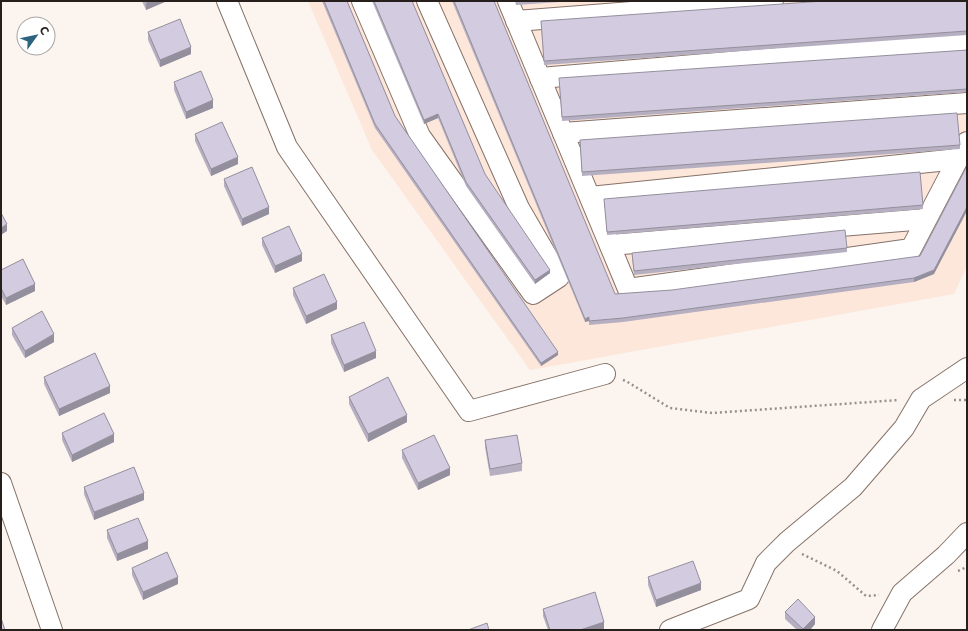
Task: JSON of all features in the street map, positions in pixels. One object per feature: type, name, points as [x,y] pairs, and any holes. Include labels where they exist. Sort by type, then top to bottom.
[{"type":"street","points":[[227,1],[287,148],[469,411],[605,374]]},
{"type":"street","points":[[362,1],[420,136],[533,294],[559,277],[520,208],[427,1]]},
{"type":"street","points":[[508,1],[628,289],[911,249],[967,142]]},
{"type":"street","points":[[516,21],[773,1]]},
{"type":"street","points":[[540,78],[967,42]]},
{"type":"street","points":[[563,133],[967,103]]},
{"type":"street","points":[[590,197],[958,159]]},
{"type":"street","points":[[610,245],[926,219]]},
{"type":"street","points":[[670,630],[749,599],[766,563],[787,542],[853,487],[904,428],[921,399],[967,368]]},
{"type":"street","points":[[1,483],[52,630]]},
{"type":"street","points":[[882,630],[902,593],[946,555],[967,533]]},
{"type":"path","points":[[605,374],[626,380],[670,408],[712,413],[921,399]]},
{"type":"path","points":[[777,552],[801,553],[837,571],[866,596],[902,593]]},
{"type":"path","points":[[958,571],[967,567]]},
{"type":"shaded area","points":[[308,1],[967,1],[967,266],[954,294],[530,370],[372,150]]},
{"type":"building","points":[[324,1],[347,1],[395,116],[558,352],[541,363],[375,124]]},
{"type":"building","points":[[374,1],[412,1],[485,174],[550,270],[535,280],[466,182],[438,114],[424,120]]},
{"type":"building","points":[[454,1],[494,1],[615,294],[672,290],[920,256],[967,166],[967,207],[934,270],[914,278],[623,318],[589,321],[589,317],[585,319]]},
{"type":"building","points":[[824,1],[967,1],[967,31],[544,61],[541,21]]},
{"type":"building","points":[[180,19],[191,47],[160,60],[148,32]]},
{"type":"building","points":[[967,50],[967,89],[562,117],[559,78]]},
{"type":"building","points":[[201,71],[213,100],[186,112],[174,82]]},
{"type":"building","points":[[957,113],[960,145],[582,172],[580,140]]},
{"type":"building","points":[[222,122],[238,157],[211,169],[195,134]]},
{"type":"building","points":[[252,167],[269,207],[242,219],[224,179]]},
{"type":"building","points":[[920,172],[923,205],[607,232],[604,199]]},
{"type":"building","points":[[1,213],[7,224],[1,228]]},
{"type":"building","points":[[289,226],[302,254],[275,266],[262,238]]},
{"type":"building","points":[[845,230],[847,248],[634,271],[632,253]]},
{"type":"building","points":[[23,259],[35,284],[6,298],[1,288],[1,270]]},
{"type":"building","points":[[324,274],[337,302],[306,316],[293,288]]},
{"type":"building","points":[[42,311],[54,334],[25,351],[12,328]]},
{"type":"building","points":[[364,322],[376,351],[344,365],[331,335]]},
{"type":"building","points":[[95,353],[110,386],[59,409],[44,377]]},
{"type":"building","points":[[388,377],[407,415],[368,434],[349,397]]},
{"type":"building","points":[[104,413],[114,434],[72,455],[62,433]]},
{"type":"building","points":[[434,435],[450,468],[418,483],[402,450]]},
{"type":"building","points":[[517,435],[522,463],[490,469],[485,440]]},
{"type":"building","points":[[134,467],[144,493],[94,512],[84,487]]},
{"type":"building","points":[[138,518],[148,541],[117,554],[107,530]]},
{"type":"building","points":[[167,552],[178,577],[143,592],[132,568]]},
{"type":"building","points":[[693,561],[701,583],[656,600],[648,577]]},
{"type":"building","points":[[595,592],[604,622],[580,630],[550,630],[543,609]]},
{"type":"building","points":[[798,599],[815,617],[803,629],[785,612]]},
{"type":"building","points":[[1,618],[5,630],[1,630]]},
{"type":"building","points":[[487,623],[489,630],[468,630]]}]
